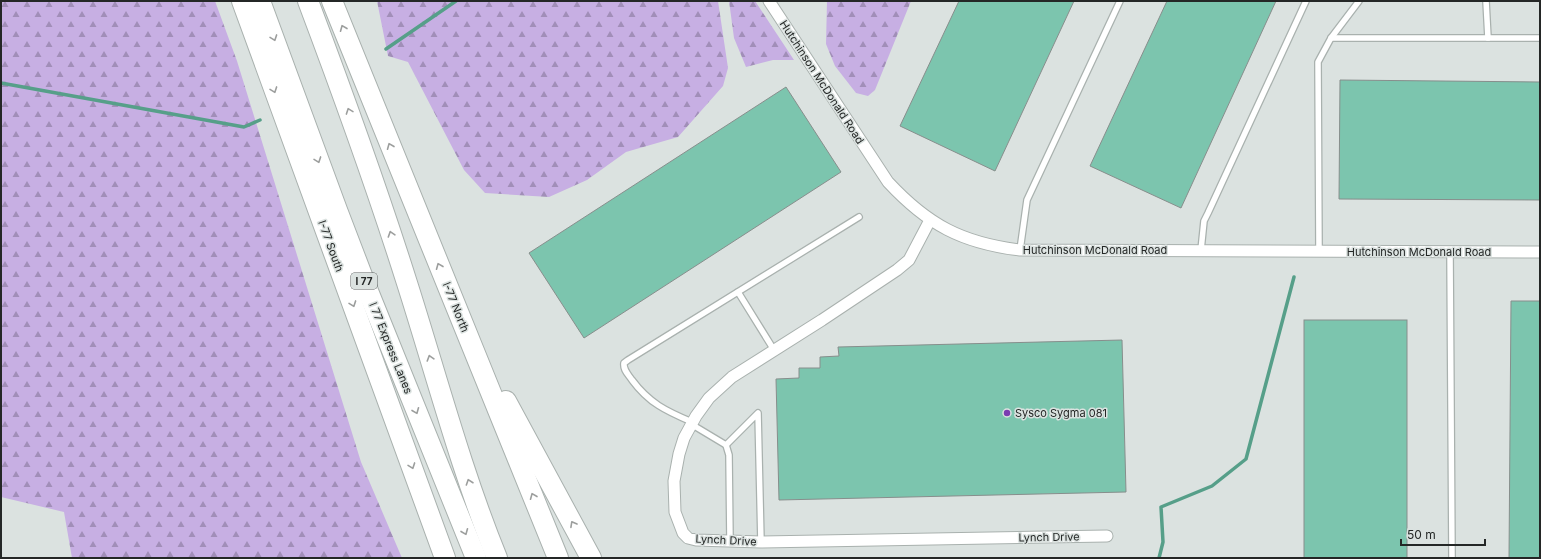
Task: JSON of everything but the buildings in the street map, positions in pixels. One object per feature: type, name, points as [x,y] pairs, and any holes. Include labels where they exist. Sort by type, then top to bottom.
[{"type":"highway","name":"I-77 South","points":[[242,1],[445,558]]},
{"type":"highway","name":"I 77 Express Lanes","points":[[260,1],[359,269],[476,558]]},
{"type":"highway","points":[[308,1],[362,148],[402,266],[462,460],[481,517],[497,558]]},
{"type":"highway","name":"I-77 North","points":[[332,1],[558,558]]},
{"type":"highway","points":[[459,315],[591,558]]},
{"type":"highway","points":[[423,496],[440,558]]},
{"type":"street","name":"Hutchinson McDonald Road","points":[[770,1],[888,182],[905,200],[930,220],[946,230],[978,243],[1020,250],[1540,252]]},
{"type":"street","name":"Lynch Drive","points":[[930,220],[909,260],[897,270],[732,377],[709,398],[692,423],[684,438],[679,454],[674,481],[675,512],[683,533],[688,538],[696,540],[761,542],[1107,536]]},
{"type":"lane","points":[[1020,250],[1027,200],[1120,1]]},
{"type":"lane","points":[[1201,250],[1204,222],[1306,1]]},
{"type":"lane","points":[[1319,251],[1318,62],[1331,38],[1359,1]]},
{"type":"lane","points":[[1486,1],[1488,38]]},
{"type":"lane","points":[[1331,38],[1540,38]]},
{"type":"lane","points":[[730,541],[729,455],[726,445],[692,423],[670,413],[654,403],[642,393],[625,370],[624,363],[859,217]]},
{"type":"lane","points":[[1450,252],[1452,558]]},
{"type":"lane","points":[[738,292],[774,350]]},
{"type":"lane","points":[[726,445],[758,413],[761,542]]},
{"type":"green space","points":[[1,1],[215,1],[237,61],[361,462],[402,558],[72,558],[64,512],[1,497]]},
{"type":"green space","points":[[377,1],[718,1],[728,68],[723,86],[678,137],[626,152],[587,180],[549,197],[485,193],[464,170],[408,62],[388,56]]},
{"type":"green space","points":[[729,1],[755,1],[794,60],[773,60],[746,67],[734,38]]},
{"type":"green space","points":[[827,1],[911,1],[875,90],[868,96],[856,93],[835,66],[826,44]]},
{"type":"waterway","points":[[386,49],[456,1]]},
{"type":"waterway","points":[[1,83],[244,127],[260,120]]},
{"type":"waterway","points":[[1159,558],[1163,542],[1161,507],[1212,486],[1246,459],[1294,277]]},
{"type":"place","name":"Sysco Sygma 081","points":[[1007,413]]}]
